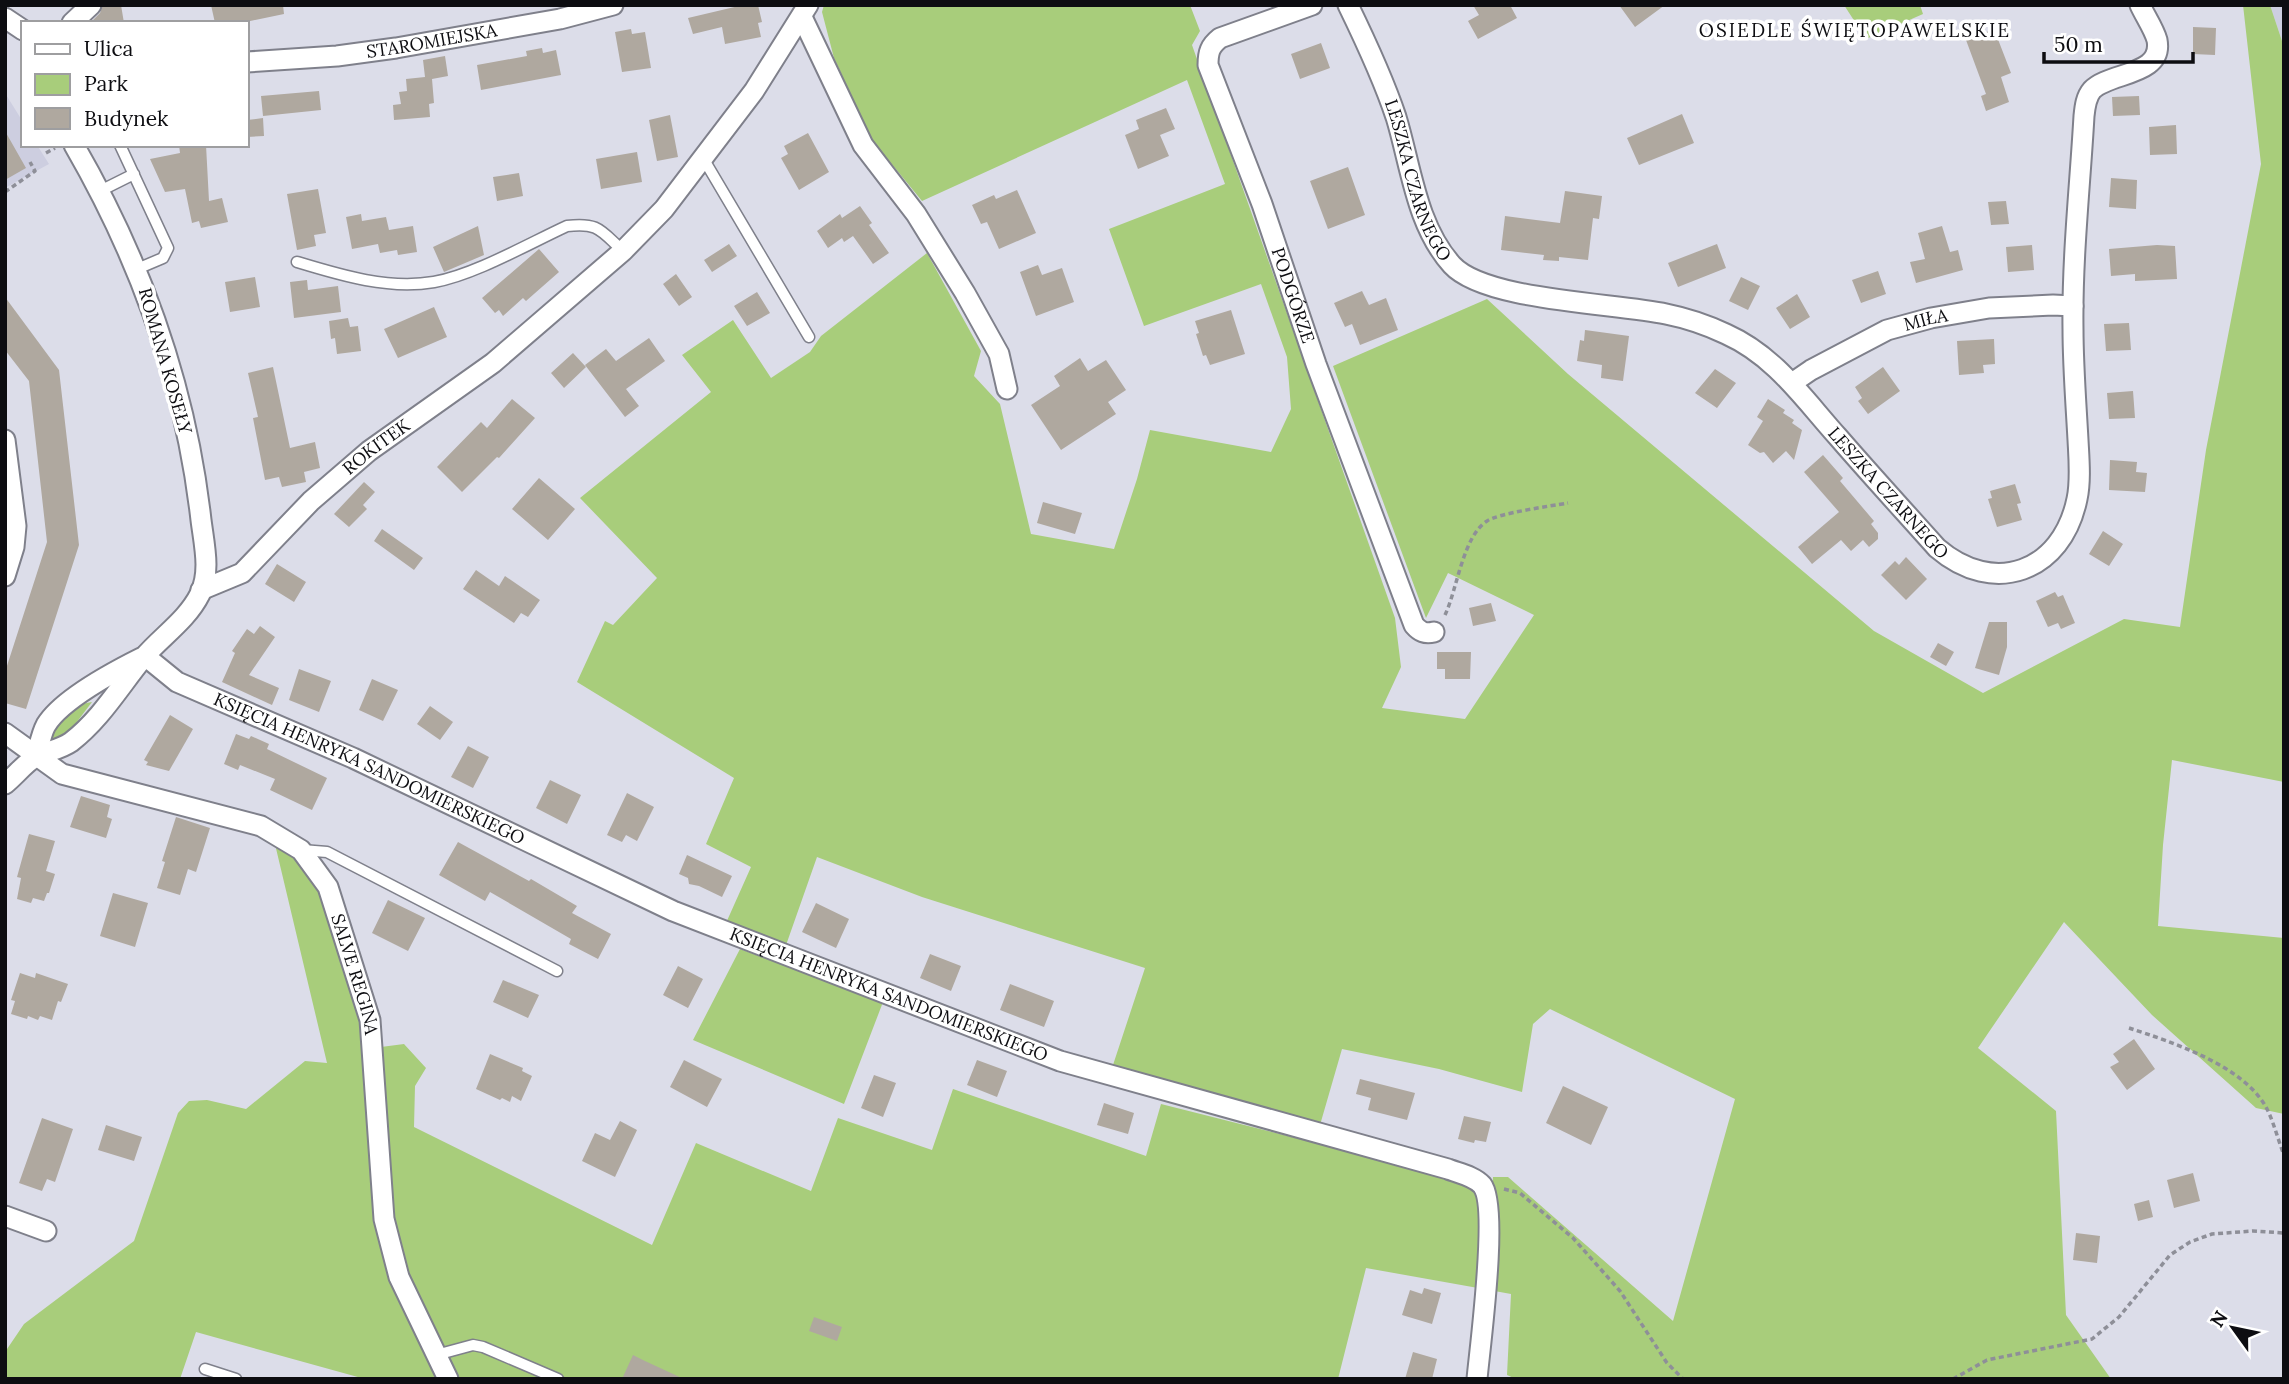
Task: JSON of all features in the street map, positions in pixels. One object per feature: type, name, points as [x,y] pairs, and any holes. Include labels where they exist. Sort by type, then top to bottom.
[{"type":"street","points":[[74,21],[91,5]]},
{"type":"street","name":"STAROMIEJSKA","points":[[248,62],[337,56],[396,48],[560,19],[613,5]]},
{"type":"street","name":"PODGÓRZE","points":[[1312,5],[1220,38],[1212,45],[1208,54],[1208,65],[1262,204],[1316,364],[1414,625],[1419,631],[1434,632]]},
{"type":"street","name":"LESZKA CZARNEGO","points":[[1348,5],[1372,54],[1395,116],[1427,227],[1452,265],[1467,277],[1506,291],[1666,314],[1697,322],[1751,346],[1782,372],[1942,552],[1976,572],[1997,574],[2015,572],[2045,556],[2059,542],[2078,498],[2073,306],[2086,100],[2100,84],[2147,66],[2153,60],[2157,41],[2140,5]]},
{"type":"street","points":[[805,11],[863,145],[916,215],[965,293],[999,354],[1007,389]]},
{"type":"street","name":"ROKITEK","points":[[201,590],[242,573],[311,501],[369,451],[493,363],[623,251],[664,209],[754,91],[805,11]]},
{"type":"street","points":[[5,18],[21,29]]},
{"type":"street","name":"ROMANA KOSEŁY","points":[[66,147],[100,191],[137,269],[163,341],[184,417],[198,497],[205,554],[205,577],[201,590]]},
{"type":"street","name":"MIŁA","points":[[1792,383],[1886,330],[1989,308],[2073,306]]},
{"type":"street","points":[[5,440],[16,526],[14,547],[5,576]]},
{"type":"street","points":[[5,784],[36,757],[51,753],[79,735],[145,656],[191,610],[201,590]]},
{"type":"street","points":[[36,757],[46,725],[69,702],[108,674],[145,656]]},
{"type":"street","name":"KSIĘCIA HENRYKA SANDOMIERSKIEGO","points":[[145,656],[177,682],[354,758],[673,911],[1060,1061],[1448,1169],[1481,1184]]},
{"type":"street","name":"SALVE REGINA","points":[[5,733],[62,774],[261,826],[301,850],[328,887],[370,1020],[384,1220],[399,1277],[448,1379]]},
{"type":"street","points":[[1477,1379],[1488,1251],[1488,1209],[1481,1184]]},
{"type":"street","points":[[5,1216],[46,1231]]},
{"type":"lane","points":[[121,147],[167,248],[163,258],[137,269]]},
{"type":"lane","points":[[703,158],[809,337]]},
{"type":"lane","points":[[100,191],[134,174]]},
{"type":"lane","points":[[296,262],[348,277],[394,283],[432,283],[463,274],[567,226],[585,224],[595,226],[623,251]]},
{"type":"lane","points":[[301,850],[327,852],[556,971]]},
{"type":"lane","points":[[436,1355],[473,1345],[558,1379]]},
{"type":"lane","points":[[205,1369],[236,1379]]},
{"type":"path","points":[[46,153],[62,147]]},
{"type":"path","points":[[5,192],[35,171],[30,162]]},
{"type":"path","points":[[1434,632],[1446,612],[1467,549],[1477,529],[1488,519],[1568,503]]},
{"type":"path","points":[[2129,1028],[2174,1043],[2238,1074],[2266,1107],[2284,1155]]},
{"type":"path","points":[[1481,1184],[1520,1193],[1573,1238],[1620,1291],[1667,1363],[1683,1379]]},
{"type":"path","points":[[1953,1379],[1987,1360],[2092,1339],[2119,1317],[2170,1255],[2190,1242],[2212,1234],[2253,1231],[2284,1233]]},
{"type":"shaded area","points":[[2270,5],[2284,5],[2284,47]]},
{"type":"shaded area","points":[[5,93],[21,119],[21,147],[38,147],[49,164],[5,188]]},
{"type":"green space","points":[[824,5],[1190,5],[1200,31],[1192,45],[1395,618],[1401,667],[1382,708],[1465,719],[1534,615],[1448,573],[1426,618],[1333,366],[1487,299],[1568,374],[1874,631],[1983,693],[2124,619],[2180,627],[2206,450],[2261,164],[2243,5],[2270,5],[2284,47],[2284,782],[2172,760],[2158,926],[2284,938],[2284,1114],[2256,1108],[2152,1015],[2064,922],[1978,1048],[2056,1111],[2066,1315],[2111,1379],[1516,1379],[1507,1375],[1511,1294],[1489,1290],[1493,1177],[1508,1177],[1673,1321],[1735,1099],[1550,1009],[1533,1024],[1522,1092],[1439,1069],[1342,1049],[1320,1125],[1112,1068],[1145,968],[922,897],[817,857],[785,948],[726,923],[751,867],[706,844],[734,778],[577,682],[605,621],[613,625],[657,578],[580,498],[711,392],[682,355],[733,320],[771,378],[810,352],[821,336],[927,253],[981,351],[974,376],[1000,404],[1031,534],[1114,549],[1150,430],[1271,452],[1291,409],[1287,357],[1261,284],[1144,326],[1109,229],[1225,184],[1187,80],[922,201],[872,140],[834,58],[822,12]]},
{"type":"green space","points":[[1844,5],[1920,5],[1923,14],[1866,39]]},
{"type":"green space","points":[[92,702],[70,731],[45,751],[63,719],[76,708]]},
{"type":"green space","points":[[274,840],[296,855],[321,890],[363,1018],[376,1217],[440,1379],[365,1379],[196,1332],[180,1379],[5,1379],[5,1352],[24,1324],[134,1241],[178,1113],[189,1101],[207,1100],[246,1109],[305,1061],[327,1063]]},
{"type":"green space","points":[[740,949],[883,1002],[844,1104],[693,1040]]},
{"type":"green space","points":[[404,1044],[426,1068],[415,1086],[414,1127],[652,1245],[696,1143],[811,1191],[838,1118],[932,1150],[953,1089],[1146,1156],[1161,1104],[1443,1175],[1471,1185],[1483,1211],[1478,1288],[1366,1268],[1338,1379],[456,1379],[407,1273],[390,1216],[381,1047]]},
{"type":"building","points":[[103,5],[121,5],[124,21],[92,21]]},
{"type":"building","points":[[211,5],[283,5],[284,14],[248,22],[215,21]]},
{"type":"building","points":[[743,5],[758,5],[762,22],[758,23],[761,37],[725,44],[722,27],[693,34],[688,18]]},
{"type":"building","points":[[1473,5],[1510,5],[1517,18],[1478,39],[1468,21],[1479,15]]},
{"type":"building","points":[[1619,5],[1665,5],[1635,27]]},
{"type":"building","points":[[2193,27],[2216,28],[2215,55],[2193,54]]},
{"type":"building","points":[[631,29],[632,34],[645,32],[651,68],[622,72],[615,32]]},
{"type":"building","points":[[1994,29],[2011,73],[2001,77],[2009,102],[1986,111],[1981,96],[1986,94],[1966,40]]},
{"type":"building","points":[[1321,43],[1330,68],[1300,79],[1291,54]]},
{"type":"building","points":[[542,48],[543,53],[556,50],[561,75],[481,90],[477,65],[527,56],[526,51]]},
{"type":"building","points":[[445,56],[448,76],[432,79],[434,103],[429,104],[430,117],[394,120],[393,105],[401,104],[399,92],[407,91],[406,79],[425,77],[423,60]]},
{"type":"building","points":[[319,91],[321,110],[263,116],[261,96]]},
{"type":"building","points":[[2139,96],[2140,115],[2113,116],[2112,97]]},
{"type":"building","points":[[1166,108],[1175,129],[1160,135],[1169,156],[1138,169],[1125,135],[1139,129],[1136,120]]},
{"type":"building","points":[[1682,114],[1694,143],[1639,165],[1627,138]]},
{"type":"building","points":[[670,115],[678,157],[657,161],[649,120]]},
{"type":"building","points":[[263,118],[264,136],[248,137],[248,120]]},
{"type":"building","points":[[2176,125],[2177,154],[2150,155],[2149,127]]},
{"type":"building","points":[[5,131],[26,168],[5,180]]},
{"type":"building","points":[[808,133],[829,172],[799,190],[781,158],[788,154],[784,146]]},
{"type":"building","points":[[179,147],[206,147],[209,201],[222,198],[228,222],[201,228],[199,221],[192,223],[185,189],[165,192],[150,159],[180,153]]},
{"type":"building","points":[[637,152],[642,182],[601,189],[596,159]]},
{"type":"building","points":[[1348,167],[1365,215],[1328,229],[1310,181]]},
{"type":"building","points":[[519,173],[523,196],[497,201],[493,177]]},
{"type":"building","points":[[2111,178],[2137,180],[2136,209],[2109,207]]},
{"type":"building","points":[[318,189],[326,233],[314,235],[316,246],[297,250],[287,194]]},
{"type":"building","points":[[1017,190],[1036,233],[999,249],[987,222],[981,224],[972,205],[994,195],[996,199]]},
{"type":"building","points":[[1565,191],[1602,196],[1599,219],[1593,218],[1588,260],[1559,257],[1559,261],[1543,260],[1544,255],[1501,250],[1505,216],[1560,223]]},
{"type":"building","points":[[2006,201],[2009,224],[1991,225],[1988,202]]},
{"type":"building","points":[[860,206],[872,223],[869,225],[889,253],[873,264],[853,236],[844,242],[842,238],[828,248],[817,231],[840,214],[842,218]]},
{"type":"building","points":[[361,214],[362,221],[386,217],[389,230],[413,226],[417,252],[398,255],[397,250],[380,253],[378,244],[352,249],[346,217]]},
{"type":"building","points":[[478,226],[484,255],[444,272],[433,247]]},
{"type":"building","points":[[1942,226],[1950,252],[1958,250],[1963,270],[1916,283],[1910,262],[1925,259],[1918,233]]},
{"type":"building","points":[[729,244],[737,256],[712,272],[704,260]]},
{"type":"building","points":[[1717,244],[1726,268],[1678,287],[1668,263]]},
{"type":"building","points":[[2032,245],[2034,270],[2008,272],[2006,247]]},
{"type":"building","points":[[2175,246],[2177,279],[2135,281],[2135,274],[2111,276],[2109,249]]},
{"type":"building","points":[[539,249],[559,272],[526,301],[523,298],[503,316],[499,310],[495,313],[482,298]]},
{"type":"building","points":[[1038,265],[1042,275],[1062,268],[1074,302],[1036,316],[1020,272]]},
{"type":"building","points":[[1878,271],[1886,294],[1861,303],[1852,280]]},
{"type":"building","points":[[676,274],[692,297],[679,306],[663,284]]},
{"type":"building","points":[[255,277],[260,307],[230,312],[225,282]]},
{"type":"building","points":[[1741,277],[1760,286],[1748,310],[1729,301]]},
{"type":"building","points":[[307,280],[308,290],[338,286],[341,312],[294,318],[290,282]]},
{"type":"building","points":[[1362,291],[1369,305],[1386,298],[1398,330],[1360,345],[1352,324],[1345,327],[1334,303]]},
{"type":"building","points":[[757,292],[770,313],[747,326],[734,306]]},
{"type":"building","points":[[1797,294],[1810,317],[1790,329],[1776,308]]},
{"type":"building","points":[[5,297],[59,370],[79,545],[26,709],[5,703],[5,672],[47,542],[29,381],[5,350]]},
{"type":"building","points":[[434,307],[447,337],[398,358],[384,329]]},
{"type":"building","points":[[1231,310],[1245,354],[1210,365],[1206,355],[1203,356],[1195,321]]},
{"type":"building","points":[[348,318],[350,327],[358,326],[361,351],[337,354],[335,338],[331,339],[329,321]]},
{"type":"building","points":[[2129,323],[2131,350],[2106,351],[2104,324]]},
{"type":"building","points":[[1585,330],[1629,336],[1623,381],[1601,378],[1602,365],[1577,361],[1580,340],[1584,341]]},
{"type":"building","points":[[649,338],[665,361],[626,389],[639,406],[625,417],[585,365],[606,349],[616,361]]},
{"type":"building","points":[[1994,339],[1995,364],[1983,365],[1984,373],[1959,375],[1957,341]]},
{"type":"building","points":[[573,353],[586,367],[564,388],[551,373]]},
{"type":"building","points":[[1080,358],[1088,371],[1106,360],[1126,390],[1108,402],[1116,414],[1061,450],[1031,405],[1060,386],[1054,376]]},
{"type":"building","points":[[273,367],[290,448],[315,442],[320,468],[304,472],[306,482],[282,487],[279,477],[265,480],[253,418],[258,417],[248,373]]},
{"type":"building","points":[[1883,367],[1900,391],[1868,414],[1858,401],[1862,398],[1855,387]]},
{"type":"building","points":[[1715,369],[1736,383],[1717,408],[1695,393]]},
{"type":"building","points":[[2133,391],[2135,418],[2109,419],[2107,393]]},
{"type":"building","points":[[512,399],[535,418],[499,458],[462,492],[437,467],[481,422],[487,428]]},
{"type":"building","points":[[1768,399],[1785,410],[1783,413],[1794,420],[1792,423],[1802,430],[1794,460],[1786,451],[1773,463],[1764,452],[1760,453],[1748,445],[1763,421],[1757,417]]},
{"type":"building","points":[[1823,455],[1843,478],[1840,481],[1874,521],[1871,524],[1878,533],[1878,539],[1869,547],[1863,540],[1851,551],[1841,540],[1812,564],[1798,547],[1839,512],[1804,472]]},
{"type":"building","points":[[2110,460],[2137,462],[2136,472],[2147,473],[2145,492],[2109,490]]},
{"type":"building","points":[[539,478],[575,509],[548,540],[512,509]]},
{"type":"building","points":[[364,482],[375,492],[363,505],[367,509],[349,527],[334,514]]},
{"type":"building","points":[[2015,484],[2021,503],[2017,504],[2022,520],[1997,527],[1988,499],[1992,498],[1990,491]]},
{"type":"building","points":[[1043,502],[1082,513],[1075,534],[1037,523]]},
{"type":"building","points":[[382,529],[423,558],[414,570],[374,541]]},
{"type":"building","points":[[2103,531],[2123,544],[2109,566],[2089,554]]},
{"type":"building","points":[[1906,557],[1927,579],[1906,600],[1881,575],[1895,561],[1899,565]]},
{"type":"building","points":[[277,564],[306,582],[294,602],[265,584]]},
{"type":"building","points":[[476,570],[499,586],[505,576],[540,600],[528,617],[521,613],[514,623],[463,589]]},
{"type":"building","points":[[2055,592],[2058,597],[2063,595],[2075,623],[2061,629],[2058,623],[2048,627],[2036,601]]},
{"type":"building","points":[[1491,603],[1496,621],[1473,626],[1469,608]]},
{"type":"building","points":[[1989,622],[2007,622],[2007,647],[1999,675],[1975,668]]},
{"type":"building","points":[[260,626],[275,637],[249,675],[279,688],[272,705],[222,682],[235,653],[232,651],[247,629],[254,634]]},
{"type":"building","points":[[1938,643],[1954,652],[1946,666],[1930,657]]},
{"type":"building","points":[[1437,652],[1471,652],[1470,679],[1445,679],[1445,669],[1437,669]]},
{"type":"building","points":[[299,669],[331,681],[319,712],[289,700]]},
{"type":"building","points":[[372,679],[398,690],[383,721],[359,710]]},
{"type":"building","points":[[430,706],[453,722],[440,740],[417,724]]},
{"type":"building","points":[[170,715],[193,729],[169,771],[146,765],[148,762],[144,760]]},
{"type":"building","points":[[236,734],[249,739],[251,736],[269,744],[267,749],[327,778],[312,810],[270,790],[275,779],[240,765],[238,770],[224,764]]},
{"type":"building","points":[[468,746],[489,757],[473,788],[451,777]]},
{"type":"building","points":[[550,780],[581,795],[567,824],[536,808]]},
{"type":"building","points":[[627,793],[654,807],[637,841],[626,835],[622,842],[607,835]]},
{"type":"building","points":[[81,796],[110,805],[107,817],[112,819],[106,838],[70,827]]},
{"type":"building","points":[[176,817],[210,828],[196,872],[188,869],[180,895],[157,888],[165,862],[162,861]]},
{"type":"building","points":[[29,834],[55,841],[46,871],[55,874],[49,893],[44,901],[33,898],[31,903],[17,899],[21,878],[17,877]]},
{"type":"building","points":[[458,842],[577,906],[572,913],[611,934],[598,959],[569,944],[571,939],[490,892],[485,901],[439,875]]},
{"type":"building","points":[[687,855],[732,876],[722,897],[689,884],[688,878],[679,874]]},
{"type":"building","points":[[113,893],[148,903],[135,947],[100,936]]},
{"type":"building","points":[[388,900],[425,918],[408,951],[372,933]]},
{"type":"building","points":[[816,903],[849,919],[836,948],[802,932]]},
{"type":"building","points":[[930,954],[961,966],[951,991],[920,978]]},
{"type":"building","points":[[678,966],[703,979],[688,1008],[663,995]]},
{"type":"building","points":[[20,973],[35,978],[36,973],[68,984],[61,1002],[58,1001],[52,1020],[40,1016],[38,1020],[28,1016],[27,1019],[11,1014],[15,1001],[11,1000]]},
{"type":"building","points":[[503,980],[539,995],[528,1018],[493,1002]]},
{"type":"building","points":[[1010,984],[1054,1001],[1044,1027],[1000,1010]]},
{"type":"building","points":[[2134,1039],[2155,1069],[2127,1090],[2110,1067],[2119,1062],[2113,1054]]},
{"type":"building","points":[[490,1054],[523,1068],[522,1071],[532,1076],[521,1101],[512,1096],[510,1102],[502,1098],[500,1100],[476,1089]]},
{"type":"building","points":[[684,1060],[722,1079],[707,1107],[670,1087]]},
{"type":"building","points":[[977,1060],[1007,1071],[997,1097],[967,1085]]},
{"type":"building","points":[[874,1075],[896,1083],[883,1117],[861,1108]]},
{"type":"building","points":[[1360,1079],[1415,1093],[1407,1120],[1368,1110],[1371,1098],[1356,1094]]},
{"type":"building","points":[[1563,1086],[1608,1107],[1591,1145],[1546,1123]]},
{"type":"building","points":[[1104,1103],[1134,1113],[1128,1134],[1097,1125]]},
{"type":"building","points":[[1464,1116],[1491,1122],[1486,1142],[1475,1140],[1474,1143],[1458,1139]]},
{"type":"building","points":[[42,1118],[73,1129],[55,1182],[47,1179],[42,1191],[19,1183]]},
{"type":"building","points":[[620,1121],[637,1130],[615,1177],[582,1161],[595,1133],[610,1140]]},
{"type":"building","points":[[106,1125],[142,1137],[134,1161],[98,1150]]},
{"type":"building","points":[[2193,1173],[2200,1201],[2174,1208],[2167,1180]]},
{"type":"building","points":[[2149,1200],[2153,1217],[2138,1221],[2134,1204]]},
{"type":"building","points":[[2076,1233],[2100,1236],[2097,1263],[2073,1260]]},
{"type":"building","points":[[1424,1288],[1441,1293],[1432,1324],[1402,1315],[1410,1290],[1422,1294]]},
{"type":"building","points":[[814,1317],[842,1327],[837,1341],[809,1331]]},
{"type":"building","points":[[1413,1352],[1437,1359],[1432,1379],[1405,1379]]},
{"type":"building","points":[[633,1355],[645,1361],[684,1379],[622,1379]]},
{"type":"district","name":"OSIEDLE ŚWIĘTOPAWELSKIE","points":[[1855,30]]}]
